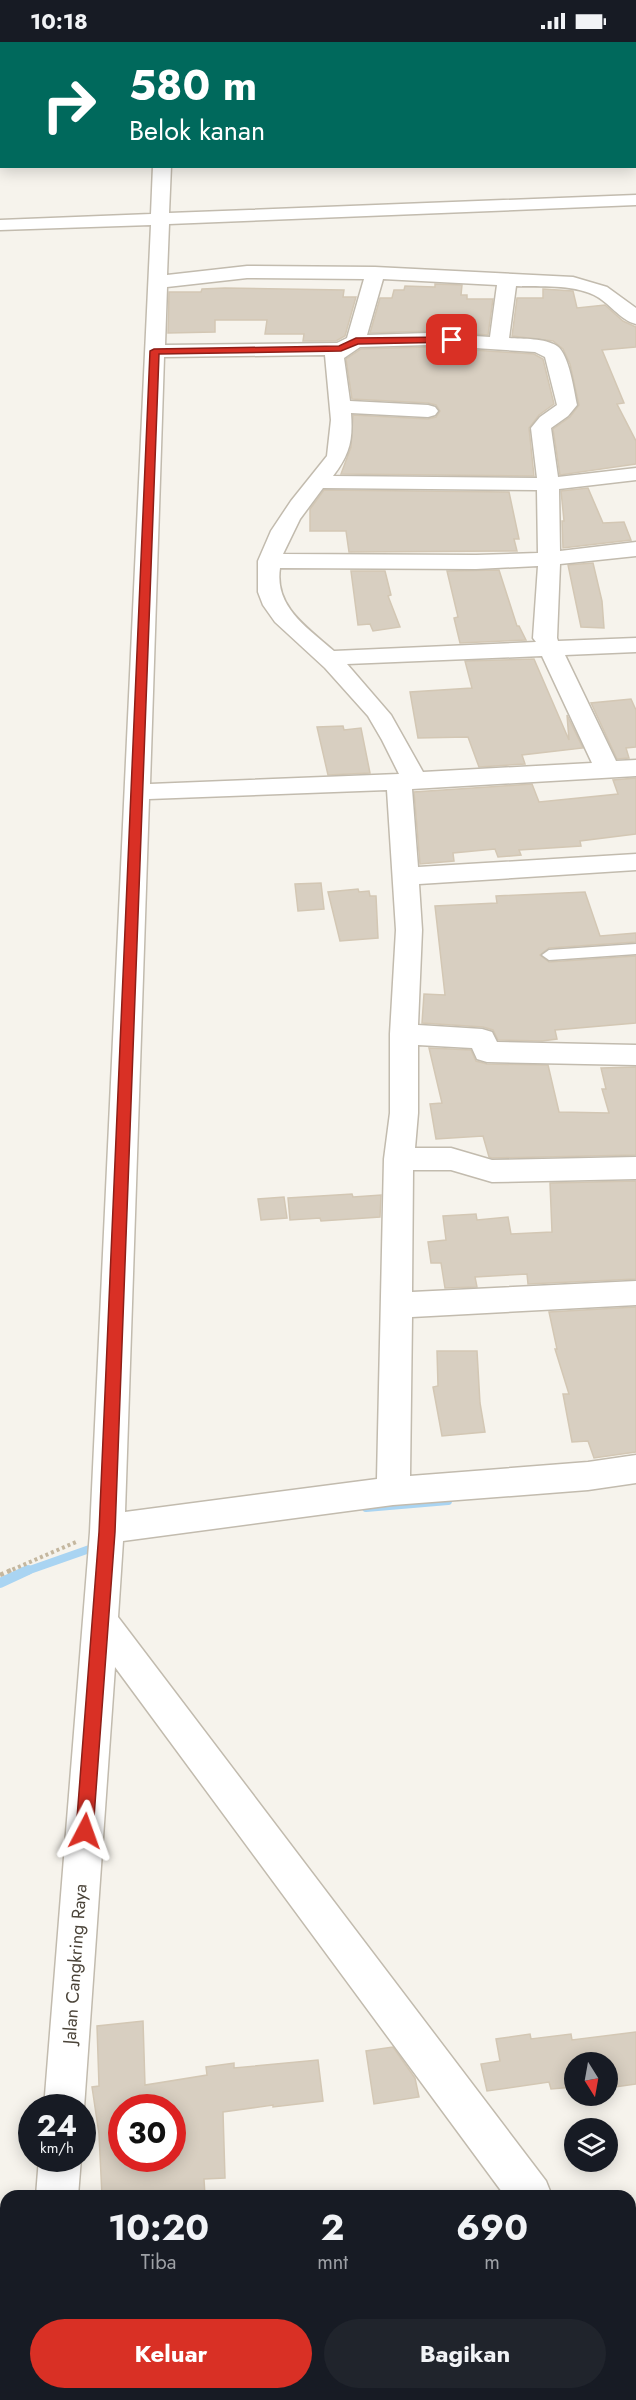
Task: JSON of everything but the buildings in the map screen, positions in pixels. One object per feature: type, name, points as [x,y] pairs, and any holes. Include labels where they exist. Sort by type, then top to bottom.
[{"type":"street","name":"Jalan Cangkring Raya","points":[[65,2094],[106,1539],[162,168]]},
{"type":"street","points":[[0,225],[636,200]]},
{"type":"street","points":[[159,282],[247,272],[375,273],[573,283],[591,286],[610,294],[636,318]]},
{"type":"street","points":[[375,273],[349,345],[334,357],[341,447],[337,457],[281,532],[269,561],[267,578],[272,602],[291,628],[327,658],[385,722],[406,781],[406,876],[409,930],[404,1034],[404,1113],[399,1159],[393,1491]]},
{"type":"street","points":[[499,342],[507,280]]},
{"type":"street","points":[[154,351],[349,345],[428,339],[499,342],[545,348],[555,356],[567,405],[563,411],[547,419],[541,428],[548,484],[549,559],[545,631],[549,649],[583,714],[607,770]]},
{"type":"street","points":[[339,406],[428,411]]},
{"type":"street","points":[[318,482],[548,484],[636,474]]},
{"type":"street","points":[[269,561],[464,562],[549,559],[636,549]]},
{"type":"street","points":[[327,658],[636,645]]},
{"type":"street","points":[[137,792],[406,781],[636,768]]},
{"type":"street","points":[[406,876],[636,862]]},
{"type":"street","points":[[404,1034],[482,1039],[487,1052],[636,1055]]},
{"type":"street","points":[[399,1159],[451,1159],[492,1172],[636,1168]]},
{"type":"street","points":[[397,1305],[636,1293]]},
{"type":"street","points":[[106,1539],[393,1491],[588,1476],[636,1469]]},
{"type":"street","points":[[100,1620],[527,2190]]},
{"type":"street","points":[[57,2190],[59,2172]]},
{"type":"lane","points":[[549,955],[636,949]]},
{"type":"path","points":[[0,1575],[106,1539]]},
{"type":"waterway","points":[[366,1508],[448,1501]]},
{"type":"waterway","points":[[24,1572],[98,1546]]},
{"type":"waterway","points":[[0,1583],[28,1570]]},
{"type":"route","points":[[85,1831],[107,1532],[154,351],[341,349],[356,341],[452,340]]}]
